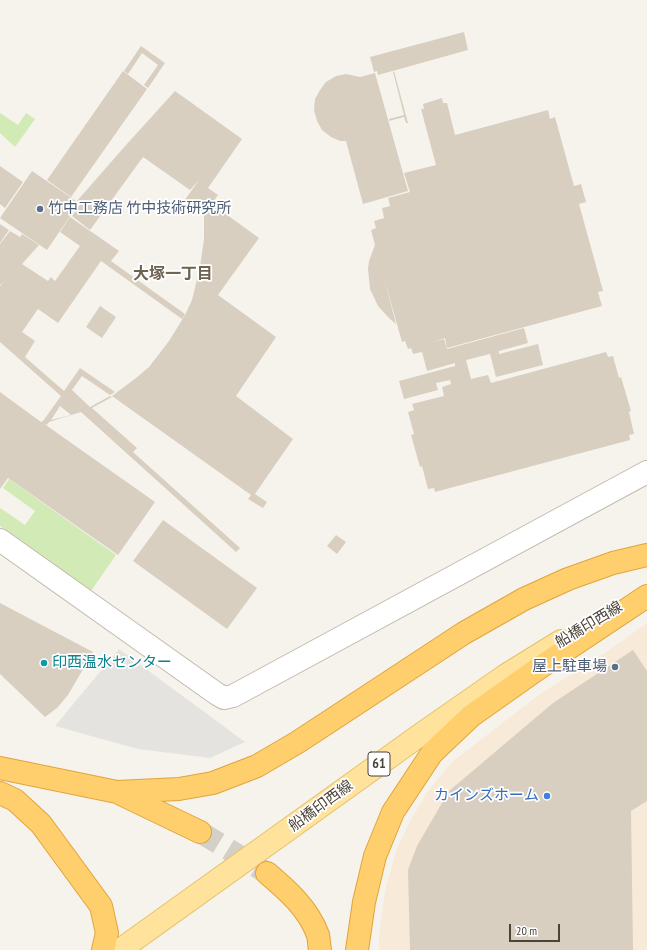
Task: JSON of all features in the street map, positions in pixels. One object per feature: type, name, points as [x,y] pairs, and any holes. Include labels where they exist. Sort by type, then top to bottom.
[{"type":"highway","points":[[116,792],[178,789],[214,783],[257,766],[298,742],[464,634],[524,599],[568,579],[613,563],[647,555]]},
{"type":"highway","points":[[357,950],[364,902],[375,856],[394,812],[432,754],[472,716],[647,596]]},
{"type":"highway","points":[[0,768],[116,792],[200,832]]},
{"type":"highway","points":[[0,793],[15,800],[41,824],[101,906],[107,933],[102,950]]},
{"type":"highway","points":[[267,873],[288,891],[304,909],[318,935],[320,950]]},
{"type":"main road","name":"船橋印西線","points":[[120,950],[506,675],[647,592]]},
{"type":"street","points":[[0,540],[224,698],[233,696],[647,472]]},
{"type":"shaded area","name":"カインズホーム","points":[[647,623],[647,950],[379,950],[379,936],[385,891],[396,851],[411,819],[430,788],[452,762],[540,694],[605,653]]},
{"type":"shaded area","points":[[119,649],[245,742],[210,758],[138,749],[55,726]]},
{"type":"green space","points":[[0,113],[18,125],[26,113],[35,119],[15,147],[0,133]]},
{"type":"green space","points":[[9,479],[116,555],[91,591],[0,526],[0,508],[25,525],[35,511],[3,488]]},
{"type":"building","points":[[464,32],[468,50],[378,75],[377,71],[374,72],[370,57]]},
{"type":"building","points":[[141,46],[165,63],[148,88],[144,85],[158,65],[142,53],[128,74],[124,71]]},
{"type":"building","points":[[123,71],[147,89],[71,197],[47,180]]},
{"type":"building","points":[[394,71],[408,123],[406,123],[404,117],[389,121],[389,119],[404,115]]},
{"type":"building","points":[[375,73],[408,191],[363,204],[346,141],[340,141],[331,137],[322,130],[317,121],[314,110],[315,99],[326,82],[336,76],[346,74],[360,77]]},
{"type":"building","points":[[175,91],[242,139],[208,188],[218,195],[203,216],[184,201],[199,180],[190,190],[126,145]]},
{"type":"building","points":[[442,98],[443,103],[447,103],[455,135],[548,110],[550,119],[555,117],[574,186],[581,184],[586,202],[579,204],[603,291],[598,292],[602,306],[447,348],[445,338],[433,342],[444,339],[447,349],[524,328],[528,343],[499,351],[499,354],[538,344],[543,365],[496,377],[490,354],[466,360],[471,379],[488,375],[491,383],[606,352],[608,357],[613,356],[619,378],[621,377],[631,411],[629,412],[634,434],[629,435],[630,440],[435,492],[434,488],[428,489],[422,466],[420,467],[411,435],[414,434],[408,412],[414,410],[412,404],[444,396],[442,387],[451,384],[450,380],[436,383],[438,390],[404,399],[399,381],[455,366],[455,363],[427,371],[422,352],[413,354],[411,348],[408,349],[405,341],[402,342],[384,278],[396,324],[378,306],[370,289],[368,269],[369,261],[375,245],[371,230],[376,228],[374,221],[384,218],[382,208],[390,206],[388,198],[410,192],[404,173],[436,165],[421,109],[424,109],[423,104]]},
{"type":"building","points":[[126,145],[143,157],[90,230],[72,216],[81,203],[77,201]]},
{"type":"building","points":[[0,166],[23,182],[5,208],[0,204]]},
{"type":"building","points":[[32,171],[79,203],[47,250],[0,218]]},
{"type":"building","points":[[212,204],[259,238],[218,295],[276,337],[236,396],[293,439],[255,494],[267,502],[263,508],[248,499],[251,495],[112,396],[149,367],[169,341],[185,315],[192,300],[200,267],[204,239],[204,216]]},
{"type":"building","points":[[70,217],[119,251],[111,261],[185,314],[182,319],[101,261],[58,323],[38,309],[22,332],[35,341],[25,357],[64,391],[80,368],[115,392],[110,395],[82,376],[72,390],[90,407],[110,396],[112,397],[92,408],[137,448],[133,452],[240,548],[236,552],[81,412],[49,422],[47,425],[43,423],[155,502],[118,555],[8,478],[0,489],[0,392],[41,422],[61,396],[0,342],[0,286],[4,282],[0,285],[0,244],[10,231],[20,237],[22,234],[39,245],[22,264],[48,281],[51,277],[55,281],[80,246],[60,232]],"holes":[[[60,406],[71,415],[51,420]]]},
{"type":"building","points":[[0,224],[9,230],[0,243]]},
{"type":"building","points":[[100,306],[116,317],[102,338],[86,327]]},
{"type":"building","points":[[163,520],[257,588],[227,629],[133,561]]},
{"type":"building","points":[[336,535],[346,542],[337,554],[327,546]]},
{"type":"building","name":"印西温水センター","points":[[0,603],[93,652],[68,695],[57,708],[45,717],[0,674]]},
{"type":"building","name":"カインズホーム","points":[[633,650],[647,671],[647,801],[631,811],[633,950],[410,950],[408,870],[417,846],[449,791],[553,703]]},
{"type":"tunnel","points":[[200,832],[267,873]]},
{"type":"place","name":"竹中工務店 竹中技術研究所","points":[[40,209]]},
{"type":"place","name":"印西温水センター","points":[[44,663]]},
{"type":"place","name":"屋上駐車場","points":[[615,667]]},
{"type":"place","name":"カインズホーム","points":[[547,796]]},
{"type":"district","name":"大塚一丁目","points":[[173,274]]}]
